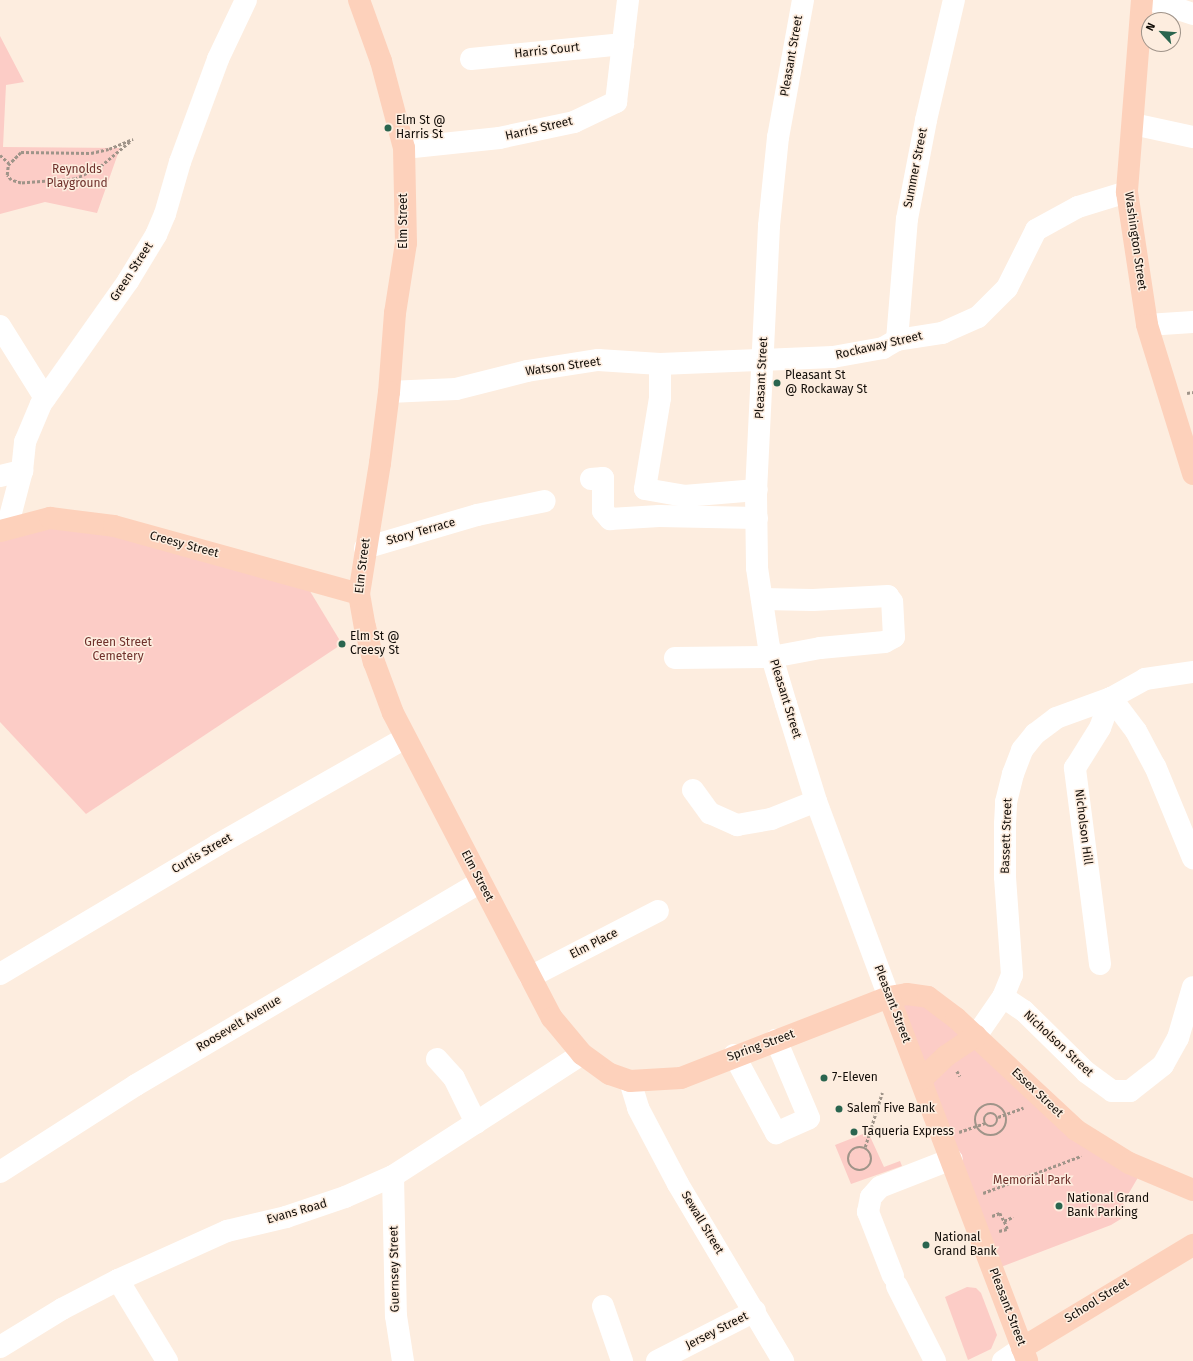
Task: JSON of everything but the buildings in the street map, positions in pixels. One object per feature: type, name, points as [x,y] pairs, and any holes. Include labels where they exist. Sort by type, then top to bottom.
[{"type":"main road","name":"Elm Street","points":[[359,0],[381,61],[404,148],[406,243],[395,313],[389,392],[358,594],[374,662],[392,713],[552,1018],[582,1054],[610,1074],[630,1081]]},
{"type":"main road","name":"Washington Street","points":[[1142,0],[1127,192],[1147,325],[1193,474]]},
{"type":"main road","name":"Creesy Street","points":[[4,529],[50,518],[114,526],[358,594]]},
{"type":"main road","name":"Essex Street","points":[[889,997],[907,994],[928,997],[940,1004],[1041,1098],[1100,1147],[1150,1173],[1193,1190]]},
{"type":"main road","name":"Spring Street","points":[[630,1081],[682,1078],[734,1055],[889,997]]},
{"type":"main road","name":"Pleasant Street","points":[[889,997],[922,1079],[1025,1354]]},
{"type":"main road","name":"Bassett Street","points":[[922,1079],[946,1056],[976,1036]]},
{"type":"main road","name":"School Street","points":[[1025,1354],[1193,1245]]},
{"type":"street","name":"Green Street","points":[[4,529],[22,471],[25,442],[45,398],[128,281],[156,235],[165,214],[180,162],[218,59],[246,0]]},
{"type":"street","name":"Harris Street","points":[[404,148],[507,136],[574,122],[616,102],[628,0]]},
{"type":"street","name":"Pleasant Street","points":[[803,0],[778,137],[769,226],[757,490],[757,568],[772,657],[816,801],[889,997]]},
{"type":"street","name":"Summer Street","points":[[896,340],[907,219],[926,120],[954,0]]},
{"type":"street","points":[[1151,0],[1193,14]]},
{"type":"street","name":"Harris Court","points":[[471,59],[623,44]]},
{"type":"street","points":[[1132,124],[1193,137]]},
{"type":"street","name":"Rockaway Street","points":[[763,360],[833,357],[883,348],[896,340],[942,333],[978,317],[1007,288],[1036,230],[1078,207],[1127,192]]},
{"type":"street","points":[[1147,325],[1193,322]]},
{"type":"street","points":[[0,326],[45,398]]},
{"type":"street","name":"Watson Street","points":[[389,392],[456,389],[527,371],[598,360],[660,364],[763,360]]},
{"type":"street","points":[[660,364],[660,398],[645,489],[684,496],[757,490]]},
{"type":"street","points":[[0,476],[22,471]]},
{"type":"street","points":[[591,479],[603,478],[602,512],[610,519],[658,516],[757,518]]},
{"type":"street","name":"Story Terrace","points":[[365,548],[477,515],[544,501]]},
{"type":"street","points":[[675,658],[772,657],[820,648],[885,642],[894,638],[892,602],[888,596],[813,600],[762,599]]},
{"type":"street","name":"Bassett Street","points":[[976,1036],[1003,997],[1012,975],[1005,847],[1006,802],[1013,774],[1022,750],[1036,734],[1056,718],[1110,698],[1145,679],[1193,672]]},
{"type":"street","points":[[1110,698],[1136,731],[1155,766],[1192,855]]},
{"type":"street","name":"Nicholson Hill","points":[[1100,964],[1075,768],[1100,728],[1110,698]]},
{"type":"street","name":"Curtis Street","points":[[0,974],[217,845],[405,738]]},
{"type":"street","points":[[693,790],[710,813],[737,825],[771,819],[816,801]]},
{"type":"street","name":"Roosevelt Avenue","points":[[0,1172],[136,1085],[481,882]]},
{"type":"street","name":"Elm Place","points":[[530,977],[658,912]]},
{"type":"street","name":"Nicholson Street","points":[[1003,997],[1024,1011],[1086,1072],[1112,1091],[1130,1091],[1163,1065],[1178,1038],[1193,987]]},
{"type":"street","points":[[734,1055],[776,1133],[809,1118],[776,1040]]},
{"type":"street","name":"Evans Road","points":[[0,1347],[62,1309],[118,1280],[227,1231],[286,1217],[338,1200],[393,1176],[582,1054]]},
{"type":"street","points":[[437,1059],[454,1078],[476,1123]]},
{"type":"street","name":"Sewall Street","points":[[630,1081],[638,1108],[674,1177],[755,1311],[783,1361]]},
{"type":"street","points":[[934,1361],[895,1281],[868,1212],[871,1197],[880,1187],[952,1159]]},
{"type":"street","name":"Guernsey Street","points":[[393,1176],[396,1316],[403,1361]]},
{"type":"street","points":[[118,1280],[167,1361]]},
{"type":"street","points":[[603,1306],[622,1361]]},
{"type":"street","name":"Jersey Street","points":[[657,1361],[755,1311]]},
{"type":"street","name":"School Street","points":[[1003,1361],[1025,1354]]},
{"type":"path","points":[[130,142],[91,153],[21,152],[9,163],[8,175],[11,180],[21,183],[75,179],[100,167],[134,139]]},
{"type":"path","points":[[0,155],[9,163]]},
{"type":"path","points":[[865,1147],[882,1093]]},
{"type":"path","points":[[944,1137],[985,1123],[991,1126],[995,1125],[998,1117],[1041,1098]]},
{"type":"path","points":[[994,1104],[1006,1114],[1007,1124],[997,1135],[982,1134],[976,1126],[976,1114],[983,1106],[994,1104]]},
{"type":"path","points":[[985,1123],[984,1118],[988,1113],[993,1113],[998,1117]]},
{"type":"path","points":[[865,1147],[871,1154],[870,1165],[860,1171],[853,1169],[848,1162],[848,1154],[854,1148],[865,1147]]},
{"type":"path","points":[[982,1193],[1085,1154]]},
{"type":"path","points":[[991,1217],[1000,1213],[1004,1221],[1006,1228],[997,1232]]},
{"type":"path","points":[[1004,1221],[1014,1217]]},
{"type":"green space","name":"Reynolds Playground","points":[[0,36],[24,82],[6,85],[3,147],[120,148],[97,213],[45,202],[0,214]]},
{"type":"green space","name":"Green Street Cemetery","points":[[50,518],[302,578],[342,644],[86,814],[0,722],[0,534]]},
{"type":"green space","name":"Memorial Park","points":[[907,994],[987,1047],[1143,1169],[1123,1203],[1129,1214],[1111,1225],[993,1270],[889,997]]},
{"type":"green space","points":[[868,1132],[884,1167],[900,1161],[902,1166],[851,1184],[835,1145]]},
{"type":"green space","points":[[967,1287],[976,1288],[981,1293],[997,1335],[991,1349],[968,1360],[945,1297]]},
{"type":"place","name":"Elm St @ Harris St","points":[[388,128]]},
{"type":"place","name":"Pleasant St @ Rockaway St","points":[[777,383]]},
{"type":"place","name":"Elm St @ Creesy St","points":[[342,644]]},
{"type":"place","name":"7-Eleven","points":[[824,1078]]},
{"type":"place","name":"Salem Five Bank","points":[[839,1109]]},
{"type":"place","name":"Taqueria Express","points":[[854,1132]]},
{"type":"place","name":"National Grand Bank Parking","points":[[1059,1206]]},
{"type":"place","name":"National Grand Bank","points":[[926,1245]]}]
